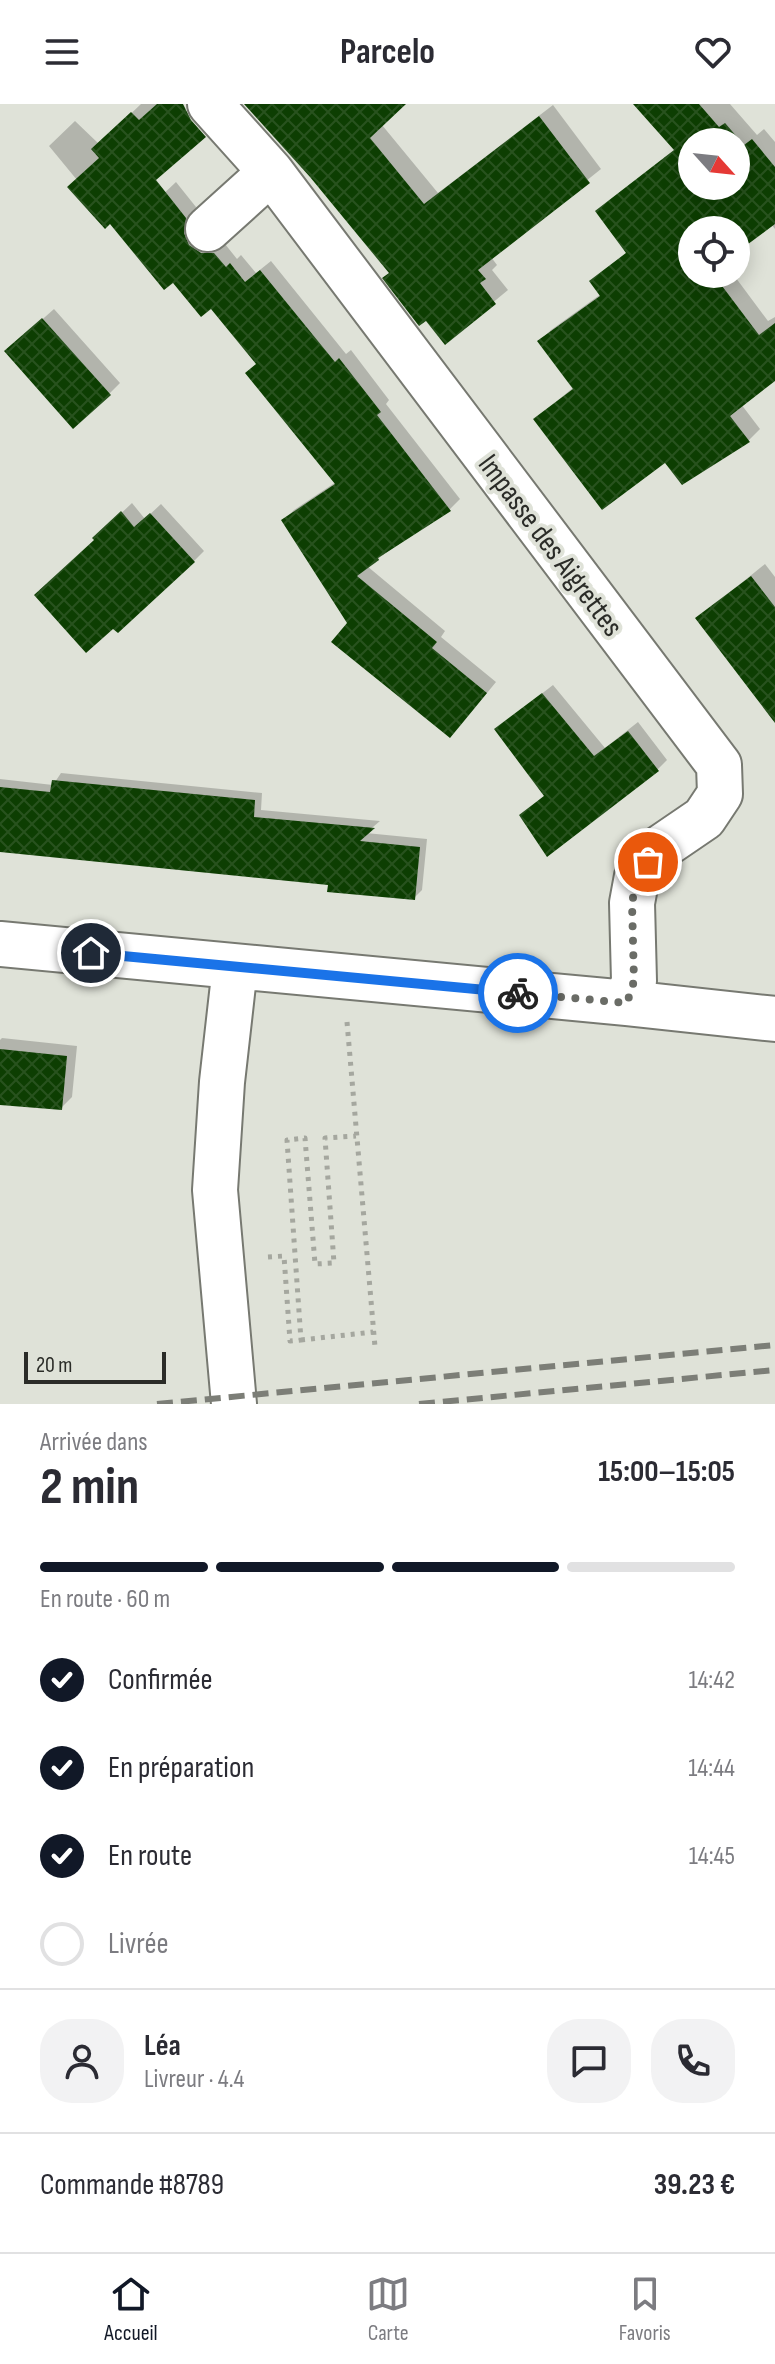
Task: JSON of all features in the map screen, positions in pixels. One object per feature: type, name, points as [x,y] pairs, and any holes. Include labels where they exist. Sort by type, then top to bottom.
[{"type":"street","name":"Impasse des Aigrettes","points":[[210,104],[271,172],[719,765],[720,794],[704,818],[660,848],[637,876],[632,903],[634,981],[627,1003]]},
{"type":"street","points":[[208,229],[271,172]]},
{"type":"street","points":[[0,944],[775,1019]]},
{"type":"street","points":[[234,1404],[215,1190],[222,1082],[235,967]]},
{"type":"path","points":[[343,978],[375,1347]]},
{"type":"path","points":[[301,1340],[287,1140],[305,1138],[315,1264],[334,1263],[325,1138],[356,1136]]},
{"type":"path","points":[[262,1258],[284,1256],[290,1341]]},
{"type":"path","points":[[277,1341],[373,1332]]},
{"type":"building","points":[[157,104],[183,104],[191,120],[206,137],[156,180],[186,218],[184,233],[189,245],[201,253],[214,253],[226,267],[230,263],[245,282],[260,270],[335,362],[339,358],[381,412],[377,415],[451,511],[378,558],[357,576],[437,642],[432,648],[487,693],[450,738],[331,642],[347,623],[281,520],[335,484],[245,373],[256,364],[211,309],[201,317],[173,283],[164,290],[110,224],[105,229],[67,187],[99,158],[91,149],[131,112],[139,120]]},
{"type":"building","points":[[244,104],[406,104],[370,138],[424,204],[539,116],[590,183],[478,270],[486,279],[480,283],[496,304],[445,345],[426,321],[419,326],[382,278],[389,273],[310,177]]},
{"type":"building","points":[[633,104],[699,104],[719,127],[725,123],[729,128],[678,128],[678,200],[750,200],[752,139],[775,167],[775,224],[750,243],[750,216],[678,216],[678,288],[724,288],[759,335],[775,323],[775,381],[730,416],[750,442],[682,485],[665,463],[602,510],[533,419],[573,389],[537,341],[600,296],[589,281],[626,253],[595,211],[674,150]]},
{"type":"building","points":[[42,318],[111,395],[73,429],[4,351]]},
{"type":"building","points":[[121,511],[134,527],[150,513],[195,562],[118,633],[113,629],[86,653],[34,595]]},
{"type":"building","points":[[751,576],[775,607],[775,723],[695,618]]},
{"type":"building","points":[[542,693],[594,756],[628,731],[659,771],[547,857],[519,815],[544,796],[494,729]]},
{"type":"building","points":[[52,780],[255,800],[254,817],[375,828],[360,841],[420,847],[415,900],[327,892],[328,885],[0,852],[0,787],[50,792]]},
{"type":"building","points":[[0,1049],[67,1056],[62,1110],[0,1105]]},
{"type":"railway","points":[[157,1404],[775,1345]]},
{"type":"railway","points":[[419,1404],[775,1370]]},
{"type":"way so far","points":[[518,993],[627,1003],[634,981],[632,903],[637,876],[648,862]]},
{"type":"route","points":[[91,953],[518,993]]}]
